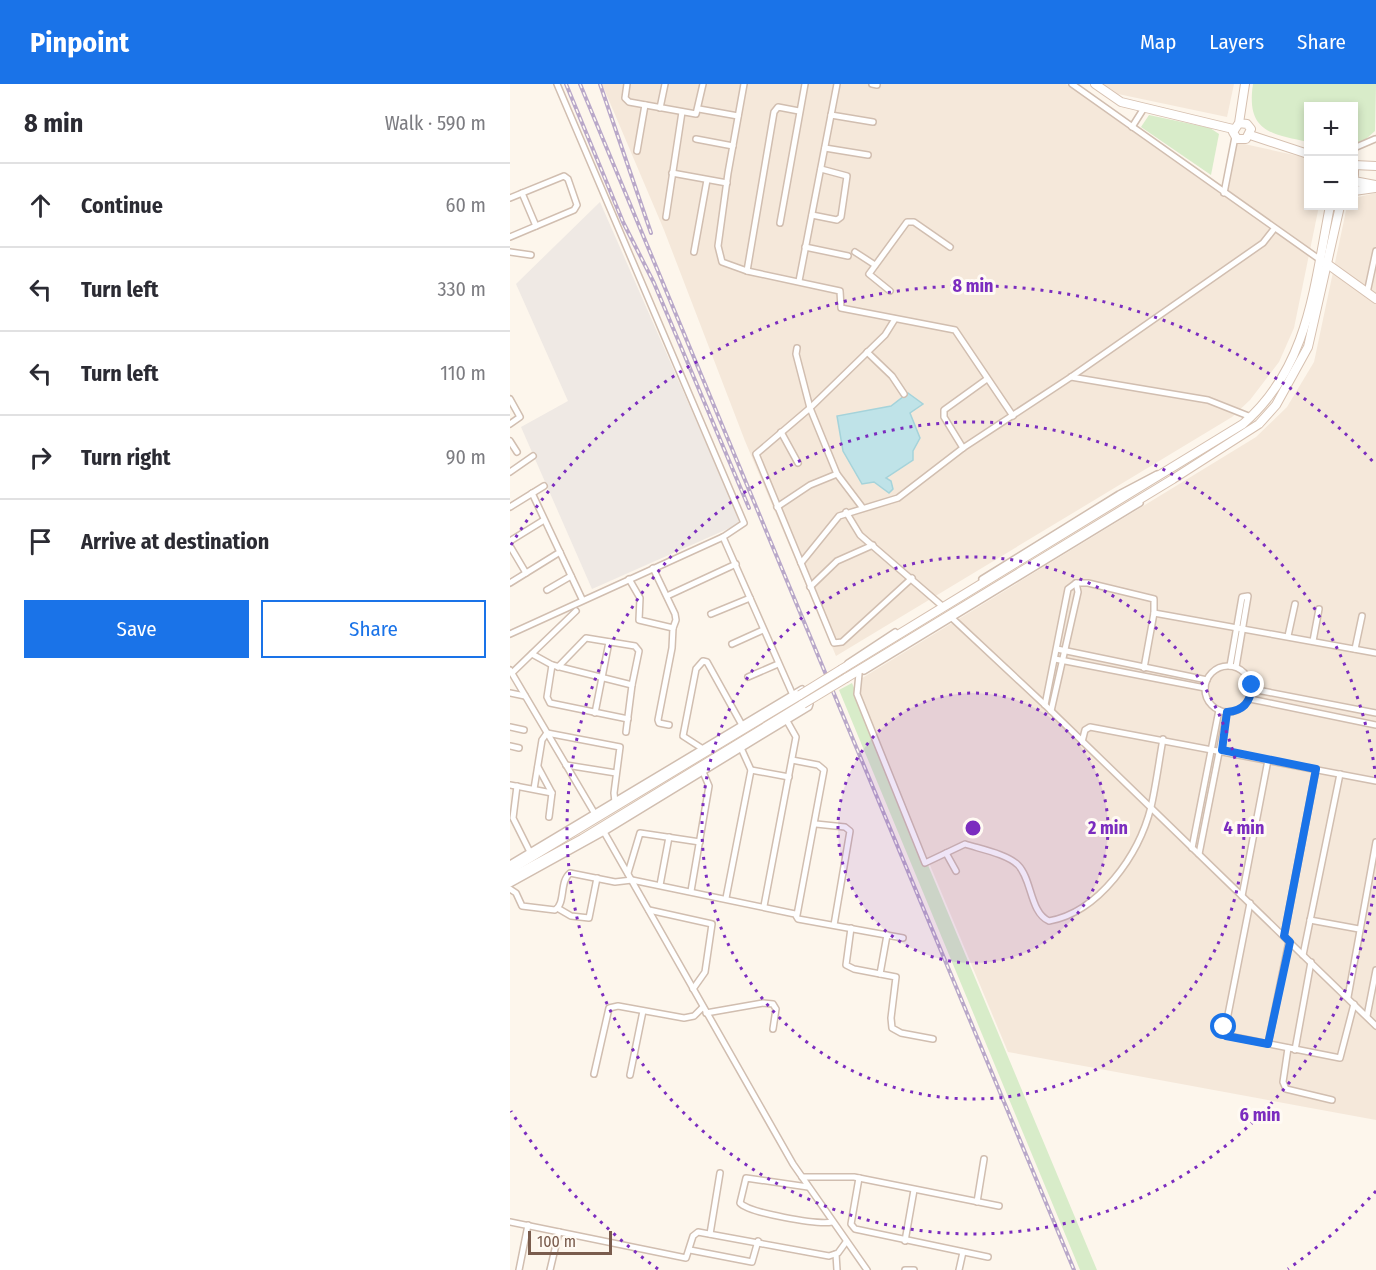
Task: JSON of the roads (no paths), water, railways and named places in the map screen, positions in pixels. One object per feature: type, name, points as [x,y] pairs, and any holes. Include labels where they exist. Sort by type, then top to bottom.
[{"type":"main road","points":[[1095,84],[1121,102],[1236,130],[1249,126],[1250,135]]},
{"type":"main road","points":[[1245,84],[1236,130],[1243,140],[1250,135]]},
{"type":"main road","points":[[1250,135],[1304,153]]},
{"type":"main road","points":[[1358,165],[1376,166]]},
{"type":"main road","points":[[1358,182],[1376,186]]},
{"type":"main road","points":[[1358,190],[1376,186]]},
{"type":"main road","points":[[510,870],[796,694],[844,668],[1165,472],[1251,417],[1282,380],[1299,347],[1329,210]]},
{"type":"main road","points":[[510,878],[582,839],[1250,431],[1276,405],[1308,347],[1339,210]]},
{"type":"main road","points":[[1319,259],[1376,299]]},
{"type":"street","points":[[510,634],[582,599],[723,537],[741,528],[744,522],[557,84]]},
{"type":"street","points":[[627,84],[626,101],[696,114],[703,84]]},
{"type":"street","points":[[660,108],[665,84]]},
{"type":"street","points":[[744,84],[727,183],[719,254],[727,266],[840,291],[841,308],[955,330],[1012,416]]},
{"type":"street","points":[[780,223],[805,84]]},
{"type":"street","points":[[799,281],[837,84]]},
{"type":"street","points":[[1072,84],[1274,230],[1319,259]]},
{"type":"street","points":[[637,152],[645,105]]},
{"type":"street","points":[[747,271],[774,112],[778,107],[800,111]]},
{"type":"street","points":[[1132,127],[1144,108]]},
{"type":"street","points":[[699,109],[738,116]]},
{"type":"street","points":[[666,217],[682,112]]},
{"type":"street","points":[[831,115],[873,122]]},
{"type":"street","points":[[1224,193],[1236,130]]},
{"type":"street","points":[[1358,146],[1376,138]]},
{"type":"street","points":[[696,139],[733,146]]},
{"type":"street","points":[[825,148],[867,155]]},
{"type":"street","points":[[812,215],[837,220],[841,217],[847,176],[821,169]]},
{"type":"street","points":[[672,173],[727,183]]},
{"type":"street","points":[[510,198],[561,177],[568,179],[577,207],[510,237]]},
{"type":"street","points":[[694,252],[707,180]]},
{"type":"street","points":[[522,193],[536,226]]},
{"type":"street","points":[[890,291],[870,276],[874,265],[904,224],[910,220],[950,247]]},
{"type":"street","points":[[801,563],[822,533],[846,512],[898,498],[963,448],[1071,377],[1263,243],[1274,230]]},
{"type":"street","points":[[805,248],[848,256]]},
{"type":"street","points":[[510,252],[531,255]]},
{"type":"street","points":[[855,252],[874,265]]},
{"type":"street","points":[[1368,293],[1376,253]]},
{"type":"street","points":[[895,319],[889,331],[810,408],[756,454],[832,640],[838,644],[912,578]]},
{"type":"street","points":[[797,348],[796,354],[810,408],[837,474],[862,507]]},
{"type":"street","points":[[867,352],[892,376],[904,394]]},
{"type":"street","points":[[1071,377],[1208,400],[1251,417]]},
{"type":"street","points":[[963,448],[944,417],[944,410],[987,379]]},
{"type":"street","points":[[510,399],[520,417],[510,424]]},
{"type":"street","points":[[781,432],[798,463]]},
{"type":"street","points":[[510,441],[517,452]]},
{"type":"street","points":[[510,472],[533,456]]},
{"type":"street","points":[[844,668],[853,657],[1141,480],[1165,472]]},
{"type":"street","points":[[777,507],[810,485],[837,474]]},
{"type":"street","points":[[1162,739],[1150,808],[1128,858],[1100,893],[1083,908],[1052,921],[1043,919],[1024,874],[1017,864],[965,844],[928,863],[924,861],[857,694],[852,675],[953,619],[1139,504],[1173,479]]},
{"type":"street","points":[[510,507],[544,486]]},
{"type":"street","points":[[532,494],[582,599]]},
{"type":"street","points":[[846,512],[855,529],[941,605]]},
{"type":"street","points":[[510,541],[544,520]]},
{"type":"street","points":[[723,537],[778,664],[796,694]]},
{"type":"street","points":[[810,587],[837,561],[873,545]]},
{"type":"street","points":[[510,546],[526,573]]},
{"type":"street","points":[[510,583],[560,552]]},
{"type":"street","points":[[667,596],[736,564]]},
{"type":"street","points":[[653,568],[676,620],[658,720],[659,723],[669,725]]},
{"type":"street","points":[[547,590],[571,576]]},
{"type":"street","points":[[629,579],[640,598],[639,620],[673,628]]},
{"type":"street","points":[[1045,705],[1068,589],[1076,583],[1088,583],[1151,597],[1155,601],[1144,668]]},
{"type":"street","points":[[1051,711],[1078,592],[1076,583]]},
{"type":"street","points":[[1248,596],[1244,628],[1233,666],[1236,627],[1242,597],[1248,596]]},
{"type":"street","points":[[711,614],[750,598]]},
{"type":"street","points":[[1288,636],[1295,604]]},
{"type":"street","points":[[1313,641],[1319,609]]},
{"type":"street","points":[[576,611],[511,672],[595,814]]},
{"type":"street","points":[[1154,613],[1376,653]]},
{"type":"street","points":[[1355,649],[1362,616]]},
{"type":"street","points":[[953,619],[1304,954],[1376,1026]]},
{"type":"street","points":[[732,644],[764,630]]},
{"type":"street","points":[[626,732],[628,719],[632,685],[638,648],[586,638],[555,666],[548,701],[554,705],[628,719]]},
{"type":"street","points":[[595,713],[609,642]]},
{"type":"street","points":[[1057,649],[1207,680]]},
{"type":"street","points":[[532,654],[555,666],[632,685]]},
{"type":"street","points":[[1055,658],[1205,688]]},
{"type":"street","points":[[703,749],[683,736],[696,669],[703,661],[707,662],[742,725]]},
{"type":"street","points":[[748,677],[778,664]]},
{"type":"street","points":[[1233,666],[1246,674],[1252,689],[1250,699],[1240,709],[1227,712],[1219,710],[1208,701],[1205,688],[1207,680],[1216,669],[1233,666]]},
{"type":"street","points":[[510,864],[802,689],[810,705],[604,832],[510,884]]},
{"type":"street","points":[[1252,689],[1376,713]]},
{"type":"street","points":[[510,693],[525,696]]},
{"type":"street","points":[[1250,699],[1376,725]]},
{"type":"street","points":[[1192,848],[1219,710]]},
{"type":"street","points":[[1199,854],[1222,750],[1227,712]]},
{"type":"street","points":[[764,906],[796,732],[787,720]]},
{"type":"street","points":[[510,727],[524,730]]},
{"type":"street","points":[[1082,742],[1085,730],[1090,727],[1222,750],[1376,781]]},
{"type":"street","points":[[534,789],[542,740],[547,733]]},
{"type":"street","points":[[547,733],[620,747],[615,802]]},
{"type":"street","points":[[510,746],[519,748]]},
{"type":"street","points":[[726,898],[751,770],[741,748]]},
{"type":"street","points":[[792,760],[819,765],[824,770],[816,824],[797,915]]},
{"type":"street","points":[[1242,896],[1268,760]]},
{"type":"street","points":[[566,765],[616,773]]},
{"type":"street","points":[[538,767],[552,793],[549,817]]},
{"type":"street","points":[[1284,936],[1316,769]]},
{"type":"street","points":[[751,770],[789,777]]},
{"type":"street","points":[[691,891],[709,786],[703,772]]},
{"type":"street","points":[[1304,954],[1340,774]]},
{"type":"street","points":[[510,785],[552,793]]},
{"type":"street","points":[[518,786],[513,818],[530,852]]},
{"type":"street","points":[[816,824],[845,827],[850,831],[834,925]]},
{"type":"street","points":[[604,832],[802,1178],[867,1270]]},
{"type":"street","points":[[628,873],[640,834],[700,842]]},
{"type":"street","points":[[660,885],[669,837]]},
{"type":"street","points":[[1348,997],[1376,842]]},
{"type":"street","points":[[946,853],[956,871]]},
{"type":"street","points":[[558,909],[567,874],[615,882],[632,880],[660,885],[764,906],[797,915],[798,919],[903,938]]},
{"type":"street","points":[[510,889],[516,893],[522,906],[546,910],[558,909],[571,916],[589,918],[597,878]]},
{"type":"street","points":[[1250,903],[1223,1032],[1226,1036],[1340,1058],[1354,1004]]},
{"type":"street","points":[[649,910],[712,924],[705,972],[693,989]]},
{"type":"street","points":[[1310,920],[1359,929]]},
{"type":"street","points":[[851,928],[846,964],[854,969],[896,977],[892,1028],[901,1033],[933,1039]]},
{"type":"street","points":[[880,974],[887,935]]},
{"type":"street","points":[[1268,1044],[1290,942]]},
{"type":"street","points":[[1295,1050],[1311,962]]},
{"type":"street","points":[[1367,1016],[1376,970]]},
{"type":"street","points":[[594,1074],[609,1008],[618,1006],[684,1018],[705,1010],[763,1003],[773,1004],[776,1009],[773,1029]]},
{"type":"street","points":[[630,1075],[643,1011]]},
{"type":"street","points":[[1288,1048],[1283,1082],[1286,1089],[1332,1100]]},
{"type":"street","points":[[977,1202],[984,1159]]},
{"type":"street","points":[[710,1234],[720,1173]]},
{"type":"street","points":[[808,1187],[746,1178],[740,1203],[746,1208],[794,1218],[822,1223],[832,1222]]},
{"type":"street","points":[[802,1178],[860,1178],[999,1206]]},
{"type":"street","points":[[860,1178],[852,1227],[988,1257]]},
{"type":"street","points":[[905,1240],[914,1190]]},
{"type":"street","points":[[510,1221],[682,1258],[686,1258],[695,1233],[758,1241],[829,1256],[836,1254],[846,1242]]},
{"type":"street","points":[[519,1270],[528,1226]]},
{"type":"street","points":[[550,1270],[559,1232]]},
{"type":"street","points":[[690,1250],[752,1262],[758,1241]]},
{"type":"street","points":[[959,1270],[963,1252]]},
{"type":"street","points":[[836,1254],[837,1270]]},
{"type":"street","points":[[905,1270],[914,1270]]},
{"type":"water","points":[[908,393],[923,404],[910,413],[920,438],[913,451],[913,460],[886,478],[891,481],[893,489],[889,493],[874,482],[862,484],[843,451],[837,416],[891,406]]},
{"type":"railway","points":[[566,84],[623,222],[654,283],[749,508]]},
{"type":"railway","points":[[580,84],[1074,1270]]},
{"type":"railway","points":[[600,84],[651,233]]}]
